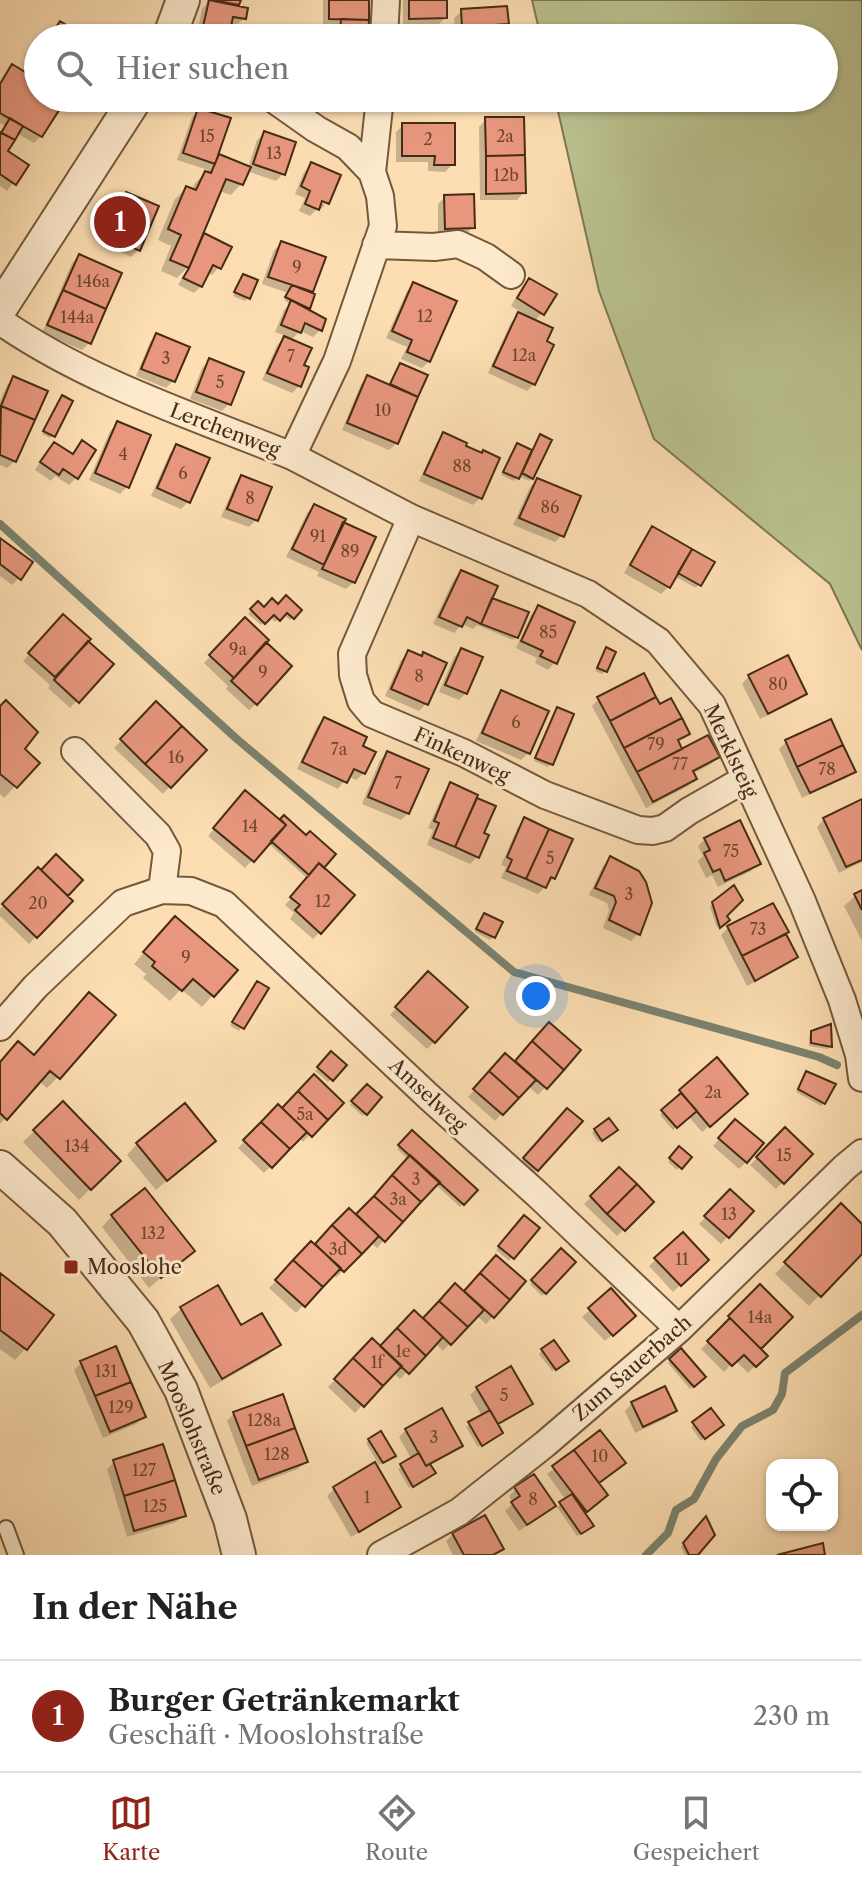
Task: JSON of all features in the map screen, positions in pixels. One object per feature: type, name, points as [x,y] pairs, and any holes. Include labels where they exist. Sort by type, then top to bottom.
[{"type":"street","points":[[174,24],[183,0]]},
{"type":"street","points":[[385,24],[386,0]]},
{"type":"street","points":[[0,309],[127,112]]},
{"type":"street","points":[[292,112],[348,147],[372,172]]},
{"type":"street","points":[[372,172],[378,112]]},
{"type":"street","name":"Lerchenweg","points":[[0,321],[28,341],[146,399],[292,456],[337,361],[383,226],[380,196],[372,172]]},
{"type":"street","points":[[376,245],[434,247],[458,244],[486,257],[511,275]]},
{"type":"street","name":"Merklsteig","points":[[292,456],[411,518],[588,594],[658,641],[712,705],[802,901],[842,1000],[859,1055],[862,1078]]},
{"type":"street","name":"Finkenweg","points":[[411,518],[352,654],[353,675],[361,701],[372,714],[464,753],[545,795],[638,830],[665,828],[745,779]]},
{"type":"street","points":[[75,751],[158,835],[167,851],[162,890]]},
{"type":"street","name":"Amselweg","points":[[0,1027],[35,987],[123,903],[162,890],[191,891],[224,904],[679,1329]]},
{"type":"street","name":"Zum Sauerbach","points":[[381,1555],[459,1512],[545,1444],[679,1329],[862,1153]]},
{"type":"street","name":"Mooslohstraße","points":[[0,1167],[62,1222],[143,1321],[181,1390],[230,1519],[239,1555]]},
{"type":"lane","points":[[6,1528],[16,1555]]},
{"type":"green space","points":[[532,0],[862,0],[862,650],[830,584],[654,439],[599,291],[558,112],[838,112],[838,24],[538,24]]},
{"type":"building","points":[[209,0],[248,8],[246,19],[233,17],[232,24],[204,24]]},
{"type":"building","points":[[212,0],[241,0],[239,5]]},
{"type":"building","points":[[329,0],[369,0],[369,20],[329,19]]},
{"type":"building","points":[[409,0],[447,0],[447,18],[409,19]]},
{"type":"building","points":[[507,6],[509,24],[462,24],[461,9]]},
{"type":"building","points":[[341,19],[369,20],[369,24],[341,24]]},
{"type":"building","points":[[12,64],[24,71],[24,112],[58,112],[42,137],[0,113],[0,84]]},
{"type":"building","points":[[197,112],[211,112],[231,118],[215,164],[183,153]]},
{"type":"building","points":[[485,117],[524,117],[525,155],[486,156]]},
{"type":"building","points":[[10,118],[23,126],[15,140],[1,133]]},
{"type":"building","points":[[402,123],[455,123],[455,165],[434,165],[435,156],[402,156]]},
{"type":"building","points":[[264,131],[296,142],[285,175],[253,164]]},
{"type":"building","points":[[0,132],[15,140],[8,151],[29,165],[16,185],[0,174]]},
{"type":"building","points":[[219,154],[251,167],[243,185],[226,179],[189,268],[170,260],[181,235],[168,229],[186,186],[196,190],[205,171],[211,173]]},
{"type":"building","points":[[525,155],[526,193],[486,194],[486,156]]},
{"type":"building","points":[[311,162],[341,175],[329,204],[322,201],[319,210],[305,204],[310,191],[301,186]]},
{"type":"building","points":[[126,192],[159,206],[140,251],[106,236]]},
{"type":"building","points":[[474,194],[475,228],[445,229],[444,195]]},
{"type":"building","points":[[204,233],[232,247],[221,269],[213,265],[202,287],[183,278]]},
{"type":"building","points":[[281,241],[326,257],[313,292],[268,277]]},
{"type":"building","points":[[79,254],[122,273],[106,309],[63,290]]},
{"type":"building","points":[[243,274],[258,280],[250,299],[234,292]]},
{"type":"building","points":[[529,278],[557,294],[544,315],[517,298]]},
{"type":"building","points":[[413,282],[457,301],[430,362],[407,352],[412,340],[392,331]]},
{"type":"building","points":[[292,285],[315,294],[310,309],[285,297]]},
{"type":"building","points":[[63,290],[106,309],[91,344],[47,325]]},
{"type":"building","points":[[291,300],[326,319],[322,331],[305,323],[301,333],[281,325]]},
{"type":"building","points":[[518,312],[553,328],[547,341],[554,345],[535,385],[493,366]]},
{"type":"building","points":[[156,333],[190,347],[175,382],[141,369]]},
{"type":"building","points":[[284,336],[312,348],[304,365],[309,367],[301,387],[267,373]]},
{"type":"building","points":[[209,358],[244,372],[231,405],[196,392]]},
{"type":"building","points":[[400,363],[428,375],[418,397],[390,384]]},
{"type":"building","points":[[367,375],[418,397],[398,444],[347,423]]},
{"type":"building","points":[[13,376],[48,391],[35,420],[1,406]]},
{"type":"building","points":[[62,395],[73,401],[55,437],[43,431]]},
{"type":"building","points":[[1,406],[35,420],[16,462],[0,455]]},
{"type":"building","points":[[117,421],[151,435],[129,488],[95,473]]},
{"type":"building","points":[[443,432],[467,443],[466,446],[500,458],[482,499],[424,474]]},
{"type":"building","points":[[540,434],[552,440],[533,479],[522,473]]},
{"type":"building","points":[[82,440],[96,450],[78,479],[63,469],[59,475],[40,462],[54,442],[73,454]]},
{"type":"building","points":[[517,443],[532,450],[519,479],[503,472]]},
{"type":"building","points":[[176,444],[210,458],[190,503],[157,488]]},
{"type":"building","points":[[241,475],[272,487],[258,521],[227,509]]},
{"type":"building","points":[[537,478],[581,496],[564,537],[519,518]]},
{"type":"building","points":[[314,504],[346,519],[324,565],[292,549]]},
{"type":"building","points":[[343,522],[376,537],[355,583],[322,569]]},
{"type":"building","points":[[652,526],[692,549],[670,588],[630,565]]},
{"type":"building","points":[[0,538],[33,562],[21,580],[0,564]]},
{"type":"building","points":[[692,549],[715,562],[701,586],[678,573]]},
{"type":"building","points":[[461,570],[498,586],[481,624],[467,617],[462,627],[439,617]]},
{"type":"building","points":[[286,595],[302,610],[294,619],[287,613],[280,621],[274,615],[265,624],[250,609],[258,601],[264,607],[272,598],[278,604]]},
{"type":"building","points":[[492,598],[529,612],[518,638],[481,624]]},
{"type":"building","points":[[538,605],[575,622],[557,664],[540,656],[543,651],[521,641]]},
{"type":"building","points":[[63,614],[91,639],[55,677],[28,653]]},
{"type":"building","points":[[245,617],[269,640],[234,678],[209,655]]},
{"type":"building","points":[[88,641],[114,664],[79,703],[54,680]]},
{"type":"building","points":[[266,642],[292,666],[257,705],[231,681]]},
{"type":"building","points":[[606,647],[616,652],[607,672],[597,668]]},
{"type":"building","points":[[461,648],[483,657],[467,694],[445,685]]},
{"type":"building","points":[[408,650],[422,656],[423,652],[447,663],[428,705],[391,689]]},
{"type":"building","points":[[788,655],[807,694],[768,714],[748,675]]},
{"type":"building","points":[[644,673],[656,697],[610,721],[597,697]]},
{"type":"building","points":[[501,690],[549,711],[530,754],[482,733]]},
{"type":"building","points":[[656,697],[660,704],[671,698],[682,718],[624,748],[610,721]]},
{"type":"building","points":[[6,700],[38,732],[25,749],[40,763],[17,788],[0,774],[0,706]]},
{"type":"building","points":[[156,701],[182,726],[145,764],[120,739]]},
{"type":"building","points":[[557,707],[574,714],[553,765],[535,758]]},
{"type":"building","points":[[324,717],[367,737],[363,746],[376,752],[365,774],[354,769],[347,783],[302,762]]},
{"type":"building","points":[[682,718],[690,734],[678,740],[682,749],[637,772],[624,748]]},
{"type":"building","points":[[831,719],[843,745],[797,767],[785,740]]},
{"type":"building","points":[[182,726],[207,750],[171,788],[145,764]]},
{"type":"building","points":[[708,735],[720,757],[693,771],[697,779],[653,802],[637,772]]},
{"type":"building","points":[[843,745],[856,772],[810,793],[797,767]]},
{"type":"building","points":[[387,751],[429,769],[409,814],[368,797]]},
{"type":"building","points":[[450,782],[478,795],[455,847],[433,838],[439,823],[434,821]]},
{"type":"building","points":[[245,790],[286,825],[254,862],[213,828]]},
{"type":"building","points":[[477,798],[496,806],[484,833],[489,835],[479,858],[455,847]]},
{"type":"building","points":[[862,799],[862,860],[846,867],[823,818]]},
{"type":"building","points":[[284,815],[306,835],[310,831],[336,854],[324,868],[319,863],[309,875],[271,841],[286,825],[280,819]]},
{"type":"building","points":[[524,817],[549,829],[526,879],[507,871],[512,860],[507,857]]},
{"type":"building","points":[[740,820],[761,864],[725,881],[720,869],[713,872],[704,853],[710,850],[704,838]]},
{"type":"building","points":[[549,829],[573,839],[555,879],[551,877],[546,888],[526,879]]},
{"type":"building","points":[[56,854],[83,880],[68,896],[41,870]]},
{"type":"building","points":[[610,856],[639,871],[646,882],[652,903],[640,935],[609,920],[616,902],[614,896],[595,888]]},
{"type":"building","points":[[319,863],[355,895],[321,934],[295,910],[300,905],[290,897]]},
{"type":"building","points":[[38,867],[73,901],[37,938],[2,904]]},
{"type":"building","points":[[734,885],[743,900],[727,916],[730,920],[720,928],[712,902]]},
{"type":"building","points":[[862,890],[862,910],[854,894]]},
{"type":"building","points":[[773,903],[789,932],[742,956],[727,926]]},
{"type":"building","points":[[484,913],[503,922],[495,938],[476,929]]},
{"type":"building","points":[[175,916],[238,970],[214,997],[193,979],[182,991],[152,966],[155,962],[143,952]]},
{"type":"building","points":[[786,934],[798,957],[755,981],[742,956]]},
{"type":"building","points":[[428,971],[468,1007],[435,1043],[395,1007]]},
{"type":"building","points":[[257,981],[269,988],[244,1029],[232,1022]]},
{"type":"building","points":[[89,992],[116,1015],[60,1079],[50,1071],[7,1120],[0,1113],[0,1062],[18,1041],[34,1055]]},
{"type":"building","points":[[549,1022],[581,1050],[564,1070],[532,1041]]},
{"type":"building","points":[[831,1024],[832,1047],[811,1043],[811,1031]]},
{"type":"building","points":[[532,1041],[564,1070],[547,1089],[515,1061]]},
{"type":"building","points":[[331,1051],[347,1065],[333,1081],[317,1067]]},
{"type":"building","points":[[505,1053],[536,1080],[519,1098],[489,1071]]},
{"type":"building","points":[[717,1057],[748,1094],[710,1127],[679,1090]]},
{"type":"building","points":[[489,1071],[519,1098],[503,1115],[473,1089]]},
{"type":"building","points":[[806,1071],[836,1084],[825,1104],[798,1089]]},
{"type":"building","points":[[314,1074],[344,1103],[328,1120],[298,1091]]},
{"type":"building","points":[[367,1084],[382,1097],[367,1115],[351,1101]]},
{"type":"building","points":[[298,1091],[328,1120],[312,1137],[282,1108]]},
{"type":"building","points":[[681,1093],[697,1111],[677,1128],[661,1110]]},
{"type":"building","points":[[63,1101],[121,1161],[91,1190],[33,1130]]},
{"type":"building","points":[[185,1103],[216,1141],[167,1181],[136,1143]]},
{"type":"building","points":[[278,1104],[307,1132],[290,1149],[261,1122]]},
{"type":"building","points":[[567,1108],[583,1121],[538,1171],[523,1158]]},
{"type":"building","points":[[609,1118],[618,1130],[602,1141],[594,1129]]},
{"type":"building","points":[[735,1119],[764,1143],[747,1163],[718,1138]]},
{"type":"building","points":[[261,1122],[290,1149],[272,1168],[243,1140]]},
{"type":"building","points":[[785,1127],[813,1154],[784,1184],[756,1157]]},
{"type":"building","points":[[412,1130],[478,1190],[464,1205],[398,1145]]},
{"type":"building","points":[[679,1146],[692,1157],[682,1169],[669,1158]]},
{"type":"building","points":[[410,1155],[440,1182],[421,1202],[392,1175]]},
{"type":"building","points":[[619,1167],[637,1184],[607,1214],[590,1196]]},
{"type":"building","points":[[392,1175],[421,1202],[403,1222],[374,1196]]},
{"type":"building","points":[[637,1184],[654,1202],[625,1231],[607,1214]]},
{"type":"building","points":[[145,1188],[195,1251],[161,1278],[111,1215]]},
{"type":"building","points":[[730,1189],[754,1211],[729,1238],[704,1216]]},
{"type":"building","points":[[374,1196],[403,1222],[385,1242],[356,1214]]},
{"type":"building","points":[[841,1203],[862,1224],[862,1254],[821,1297],[784,1262]]},
{"type":"building","points":[[349,1208],[379,1236],[362,1254],[332,1225]]},
{"type":"building","points":[[524,1215],[540,1228],[514,1259],[498,1246]]},
{"type":"building","points":[[332,1225],[362,1254],[344,1272],[315,1244]]},
{"type":"building","points":[[683,1232],[709,1260],[681,1286],[654,1258]]},
{"type":"building","points":[[311,1241],[341,1268],[323,1287],[293,1260]]},
{"type":"building","points":[[561,1248],[576,1262],[546,1294],[531,1280]]},
{"type":"building","points":[[496,1255],[526,1281],[510,1300],[480,1273]]},
{"type":"building","points":[[293,1260],[323,1287],[305,1307],[275,1280]]},
{"type":"building","points":[[0,1273],[54,1315],[27,1350],[0,1330]]},
{"type":"building","points":[[480,1273],[510,1300],[494,1318],[464,1291]]},
{"type":"building","points":[[455,1283],[484,1310],[468,1327],[439,1301]]},
{"type":"building","points":[[760,1284],[793,1317],[761,1349],[728,1316]]},
{"type":"building","points":[[218,1285],[241,1325],[262,1313],[281,1345],[222,1379],[180,1307]]},
{"type":"building","points":[[611,1288],[636,1316],[613,1336],[588,1308]]},
{"type":"building","points":[[439,1301],[468,1327],[451,1345],[423,1318]]},
{"type":"building","points":[[414,1310],[443,1337],[426,1356],[397,1328]]},
{"type":"building","points":[[730,1318],[768,1356],[756,1367],[744,1355],[732,1366],[707,1341]]},
{"type":"building","points":[[397,1328],[426,1356],[409,1374],[380,1346]]},
{"type":"building","points":[[372,1338],[402,1366],[383,1386],[353,1358]]},
{"type":"building","points":[[554,1340],[569,1361],[556,1370],[541,1349]]},
{"type":"building","points":[[116,1346],[131,1382],[95,1396],[80,1361]]},
{"type":"building","points":[[681,1348],[706,1377],[694,1387],[669,1359]]},
{"type":"building","points":[[353,1358],[383,1386],[364,1407],[334,1379]]},
{"type":"building","points":[[511,1366],[533,1404],[498,1424],[476,1387]]},
{"type":"building","points":[[131,1382],[146,1417],[110,1432],[95,1396]]},
{"type":"building","points":[[665,1386],[677,1411],[643,1427],[631,1402]]},
{"type":"building","points":[[283,1394],[295,1428],[246,1446],[233,1412]]},
{"type":"building","points":[[442,1408],[463,1446],[426,1466],[405,1429]]},
{"type":"building","points":[[711,1408],[724,1425],[705,1439],[692,1422]]},
{"type":"building","points":[[490,1410],[503,1433],[482,1446],[468,1422]]},
{"type":"building","points":[[295,1428],[308,1462],[259,1480],[246,1446]]},
{"type":"building","points":[[600,1430],[626,1463],[599,1483],[574,1450]]},
{"type":"building","points":[[381,1431],[396,1456],[383,1463],[368,1439]]},
{"type":"building","points":[[163,1444],[175,1480],[124,1496],[113,1460]]},
{"type":"building","points":[[574,1450],[608,1495],[587,1512],[552,1466]]},
{"type":"building","points":[[419,1453],[426,1466],[430,1464],[436,1473],[413,1487],[400,1464]]},
{"type":"building","points":[[375,1462],[401,1507],[359,1532],[333,1487]]},
{"type":"building","points":[[534,1474],[556,1506],[527,1525],[511,1502],[520,1496],[514,1487]]},
{"type":"building","points":[[175,1480],[186,1516],[134,1531],[124,1496]]},
{"type":"building","points":[[572,1494],[594,1526],[581,1534],[559,1502]]},
{"type":"building","points":[[485,1515],[504,1549],[493,1555],[464,1555],[452,1533]]},
{"type":"building","points":[[706,1516],[715,1535],[698,1555],[689,1555],[683,1543]]},
{"type":"building","points":[[823,1543],[825,1555],[777,1555]]},
{"type":"waterway","points":[[0,524],[238,740],[514,972],[819,1057],[837,1065]]},
{"type":"waterway","points":[[646,1555],[668,1533],[676,1510],[694,1499],[716,1459],[742,1426],[773,1410],[782,1394],[785,1373],[862,1315]]},
{"type":"place","name":"Burger Getränkemarkt","points":[[120,222]]},
{"type":"place","name":"Mooslohe","points":[[71,1267]]}]
